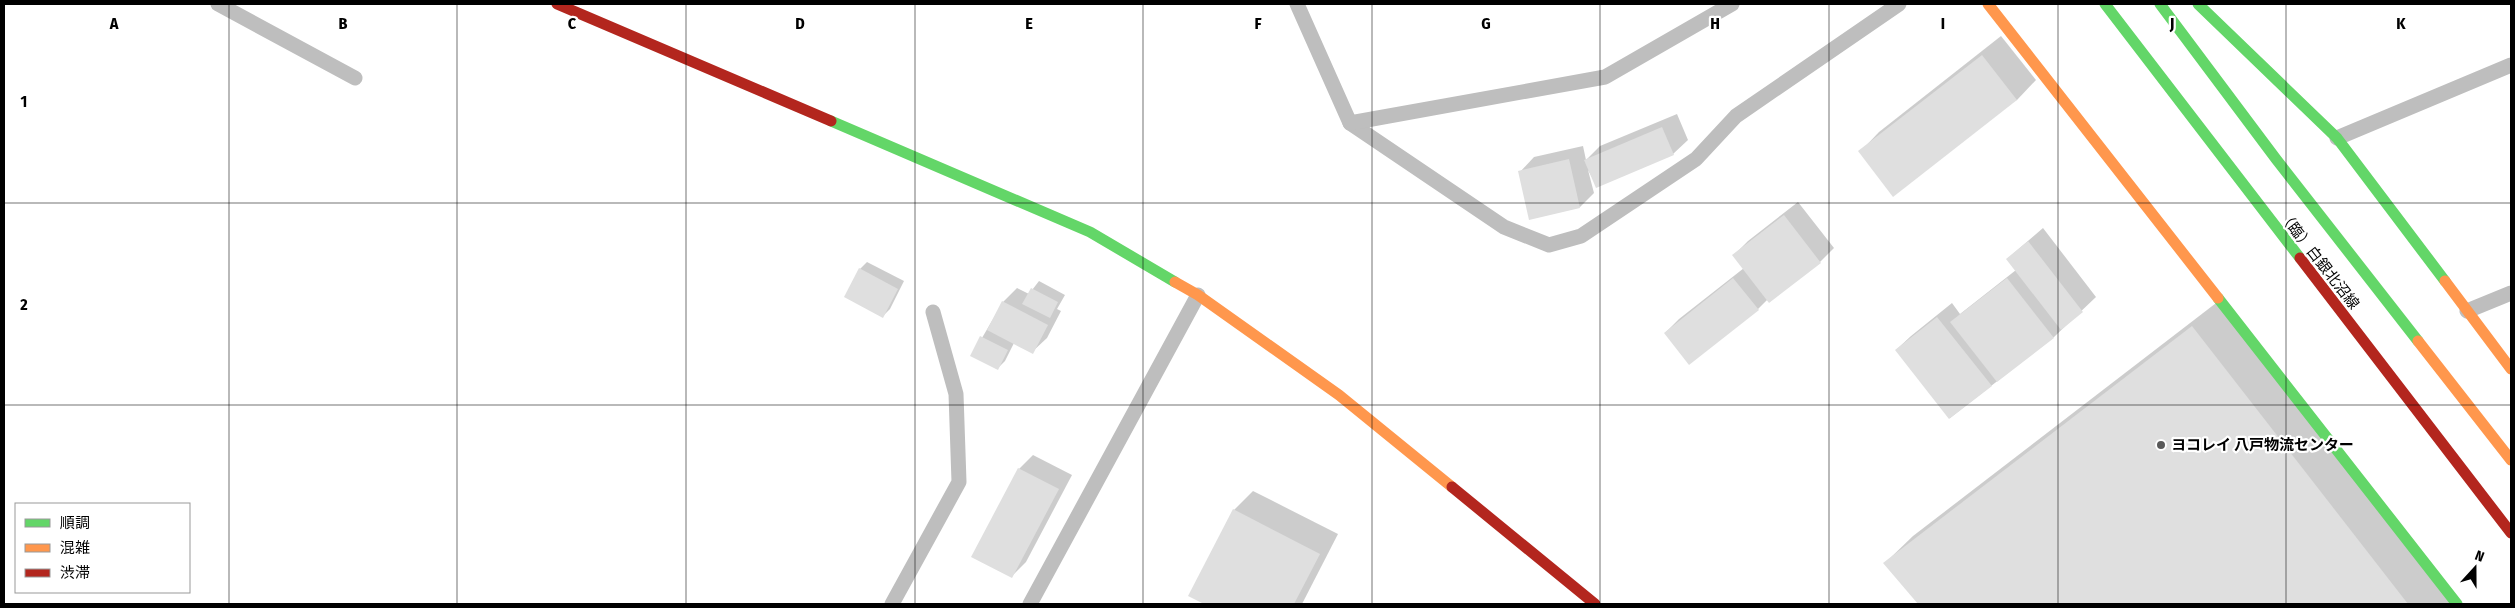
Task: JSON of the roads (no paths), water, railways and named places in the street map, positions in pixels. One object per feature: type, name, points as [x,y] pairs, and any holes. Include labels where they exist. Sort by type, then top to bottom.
[{"type":"street","points":[[556,4],[1090,232],[1198,295],[1339,395],[1595,604]]},
{"type":"street","points":[[1988,4],[2457,604]]},
{"type":"street","name":"（臨）白銀北沼線","points":[[2105,4],[2511,533]]},
{"type":"street","name":"（臨）白銀北沼線","points":[[2160,4],[2276,159],[2511,460]]},
{"type":"street","points":[[2198,4],[2337,138],[2511,369]]},
{"type":"lane","points":[[218,4],[355,78]]},
{"type":"lane","points":[[1297,4],[1350,123],[1504,227],[1549,244],[1581,236],[1696,159],[1736,116],[1899,4]]},
{"type":"lane","points":[[1350,123],[1605,77],[1732,4]]},
{"type":"lane","points":[[2337,138],[2511,66]]},
{"type":"lane","points":[[2467,311],[2511,293]]},
{"type":"lane","points":[[1030,604],[1198,295]]},
{"type":"lane","points":[[892,604],[959,482],[956,394],[933,312]]},
{"type":"place","name":"ヨコレイ 八戸物流センター","points":[[2161,445]]}]
